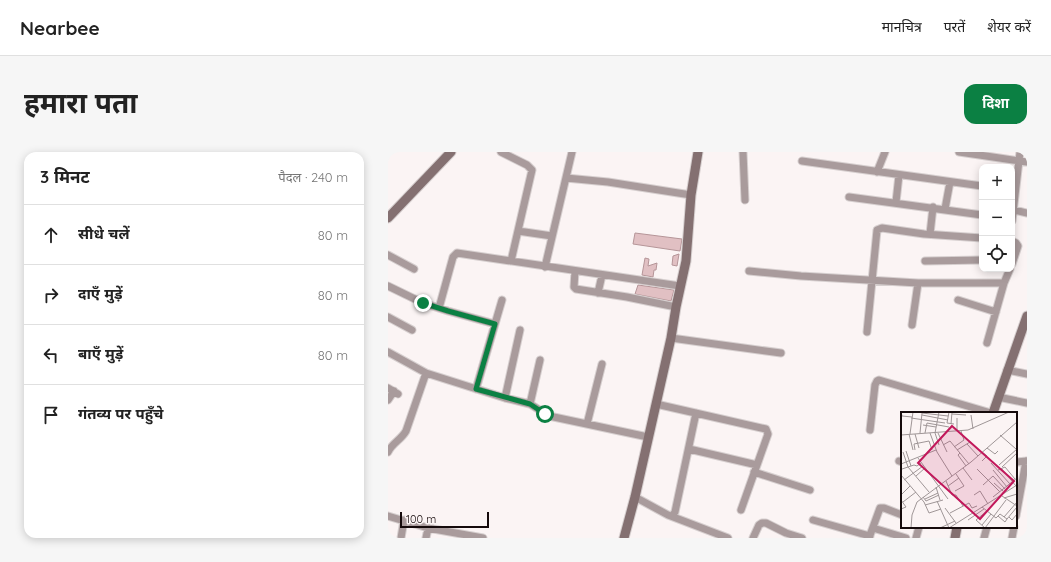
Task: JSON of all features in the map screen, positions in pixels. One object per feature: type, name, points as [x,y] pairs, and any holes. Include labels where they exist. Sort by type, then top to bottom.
[{"type":"street","points":[[501,152],[528,165],[532,170],[511,261]]},
{"type":"street","points":[[545,267],[572,152]]},
{"type":"street","points":[[624,538],[671,338],[686,260],[691,195],[698,152]]},
{"type":"street","points":[[743,152],[745,200]]},
{"type":"street","points":[[877,172],[885,152]]},
{"type":"street","points":[[959,152],[1023,161]]},
{"type":"street","points":[[1015,187],[1023,161],[1020,152]]},
{"type":"street","points":[[388,218],[446,154]]},
{"type":"street","points":[[802,161],[979,186]]},
{"type":"street","points":[[896,202],[899,175]]},
{"type":"street","points":[[566,178],[608,182],[691,195]]},
{"type":"street","points":[[945,209],[950,182]]},
{"type":"street","points":[[849,197],[896,202],[979,215]]},
{"type":"street","points":[[930,234],[933,208]]},
{"type":"street","points":[[1015,210],[1027,213]]},
{"type":"street","points":[[867,332],[876,233],[879,228],[979,238]]},
{"type":"street","points":[[518,231],[552,236]]},
{"type":"street","points":[[1015,242],[1018,246],[1015,255]]},
{"type":"street","points":[[439,308],[455,255],[461,253],[545,267],[680,286]]},
{"type":"street","points":[[388,255],[414,269]]},
{"type":"street","points":[[925,262],[979,260]]},
{"type":"street","points":[[575,271],[574,288],[635,298],[676,307]]},
{"type":"street","points":[[749,271],[918,284],[1004,283]]},
{"type":"street","points":[[987,343],[1004,283],[1009,272]]},
{"type":"street","points":[[598,293],[602,275]]},
{"type":"street","points":[[912,325],[918,284]]},
{"type":"street","points":[[388,286],[423,303],[495,324]]},
{"type":"street","points":[[476,389],[502,300]]},
{"type":"street","points":[[958,300],[996,312]]},
{"type":"street","points":[[992,412],[1027,316]]},
{"type":"street","points":[[388,317],[412,330]]},
{"type":"street","points":[[505,398],[520,330]]},
{"type":"street","points":[[671,338],[781,353]]},
{"type":"street","points":[[388,352],[426,373],[505,398],[530,404],[549,416],[648,437]]},
{"type":"street","points":[[530,404],[540,360]]},
{"type":"street","points":[[587,424],[602,364]]},
{"type":"street","points":[[1007,370],[1027,374]]},
{"type":"street","points":[[388,452],[393,444],[404,436],[426,373]]},
{"type":"street","points":[[870,430],[875,385],[879,380],[989,412]]},
{"type":"street","points":[[388,400],[393,391]]},
{"type":"street","points":[[998,397],[1027,403]]},
{"type":"street","points":[[656,404],[766,429],[768,434],[741,510]]},
{"type":"street","points":[[672,516],[675,512],[696,413]]},
{"type":"street","points":[[688,449],[756,469],[810,490]]},
{"type":"street","points":[[1017,462],[1027,461],[1017,511]]},
{"type":"street","points":[[635,496],[672,516],[728,538]]},
{"type":"street","points":[[813,520],[870,537],[879,511],[882,507],[901,515]]},
{"type":"street","points":[[388,516],[452,536],[483,538]]},
{"type":"street","points":[[401,538],[404,520]]},
{"type":"street","points":[[753,538],[759,524],[762,522],[786,533],[802,538]]},
{"type":"street","points":[[426,538],[428,528]]},
{"type":"street","points":[[873,528],[906,538]]},
{"type":"street","points":[[916,538],[919,528]]},
{"type":"street","points":[[955,538],[957,528]]},
{"type":"street","points":[[984,538],[987,528]]},
{"type":"street","points":[[1012,538],[1014,528]]},
{"type":"building","points":[[635,233],[682,239],[680,251],[633,244]]},
{"type":"building","points":[[679,254],[677,266],[672,265],[673,256]]},
{"type":"building","points":[[645,258],[649,259],[648,266],[657,263],[653,277],[642,275]]},
{"type":"building","points":[[638,285],[674,290],[671,301],[635,294]]},
{"type":"route","points":[[423,303],[495,324],[476,389],[530,404],[545,414]]}]
